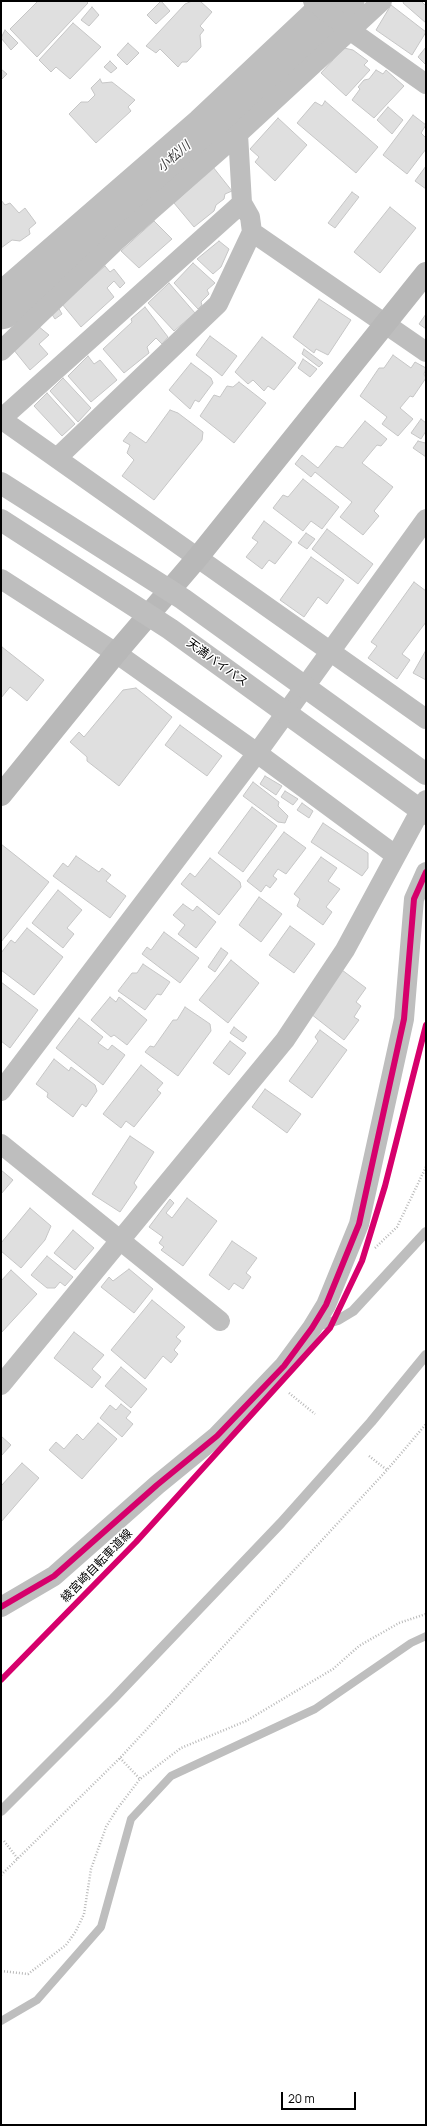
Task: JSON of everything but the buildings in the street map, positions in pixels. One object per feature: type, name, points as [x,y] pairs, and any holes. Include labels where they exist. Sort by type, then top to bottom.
[{"type":"highway","points":[[1,483],[183,599],[426,774]]},
{"type":"highway","name":"天満バイパス","points":[[1,520],[170,629],[426,814]]},
{"type":"street","points":[[1,350],[116,242],[238,134],[382,1]]},
{"type":"street","points":[[315,2],[351,31],[426,84]]},
{"type":"street","points":[[58,457],[218,304],[252,232],[250,217],[242,203],[238,134]]},
{"type":"street","points":[[242,203],[1,419],[58,457],[426,719]]},
{"type":"street","points":[[252,232],[385,322],[426,352]]},
{"type":"street","points":[[1,795],[116,653],[198,557],[385,322],[426,274]]},
{"type":"street","points":[[1,1091],[257,753],[426,519]]},
{"type":"street","points":[[1,579],[116,653],[257,753],[395,855]]},
{"type":"street","points":[[1,1385],[285,1040],[345,950],[426,800]]},
{"type":"street","points":[[1,1607],[54,1576],[157,1485],[217,1436],[284,1366],[312,1328],[326,1305],[359,1224],[404,1019],[414,899],[426,872]]},
{"type":"street","points":[[1,1144],[120,1242],[220,1321]]},
{"type":"lane","points":[[312,1328],[338,1320],[353,1311],[426,1232]]},
{"type":"lane","points":[[1,1811],[113,1699],[281,1523],[371,1422],[426,1355]]},
{"type":"path","points":[[372,1252],[397,1227],[426,1167]]},
{"type":"path","points":[[285,1390],[314,1414]]},
{"type":"path","points":[[1,1875],[120,1758],[387,1470],[426,1424]]},
{"type":"path","points":[[369,1456],[387,1470]]},
{"type":"path","points":[[1,1971],[28,1974],[66,1945],[76,1931],[84,1914],[91,1869],[106,1827],[117,1809],[140,1779],[181,1748],[246,1722],[332,1669],[359,1646],[399,1623],[426,1614]]},
{"type":"path","points":[[120,1758],[140,1779]]},
{"type":"path","points":[[4,1841],[18,1859]]},
{"type":"waterway","name":"小松川","points":[[1,307],[206,129],[342,1]]},
{"type":"waterway","points":[[1,2021],[37,2000],[101,1927],[131,1819],[171,1776],[315,1709],[411,1643],[426,1636]]},
{"type":"cycle path","points":[[1,1607],[54,1576],[157,1485],[217,1436],[284,1366],[312,1328],[326,1305],[359,1224],[404,1019],[414,899],[426,872]]},
{"type":"cycle path","name":"綾宮崎自転車道線","points":[[1,1680],[136,1542],[330,1328],[362,1261],[385,1186],[426,1025]]}]
